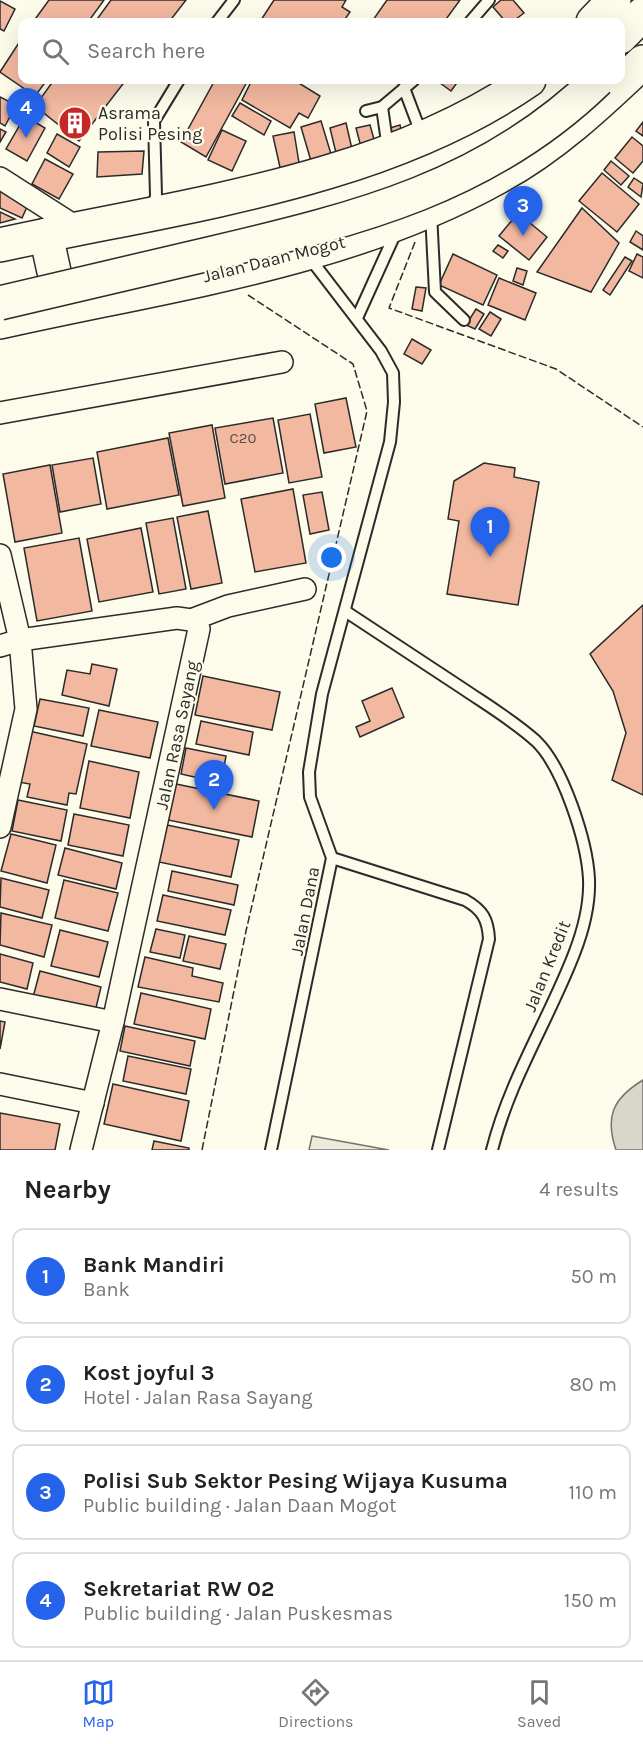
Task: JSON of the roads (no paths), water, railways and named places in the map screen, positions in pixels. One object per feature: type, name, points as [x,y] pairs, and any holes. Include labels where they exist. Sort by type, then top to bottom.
[{"type":"highway","points":[[597,18],[614,0]]},
{"type":"highway","points":[[625,33],[643,14]]},
{"type":"highway","points":[[625,54],[643,36]]},
{"type":"highway","name":"Jalan Daan Mogot","points":[[625,78],[643,62]]},
{"type":"highway","points":[[0,245],[250,193],[388,152],[423,139],[497,101],[523,84]]},
{"type":"highway","name":"Jalan Daan Mogot","points":[[0,286],[304,215],[384,193],[449,165],[503,137],[571,84]]},
{"type":"highway","name":"Jalan Daan Mogot","points":[[0,303],[294,234],[410,200],[446,184],[526,138],[593,84]]},
{"type":"highway","name":"Jalan Daan Mogot","points":[[0,322],[308,255],[398,224],[499,177],[562,135],[619,84]]},
{"type":"highway","points":[[46,235],[62,308]]},
{"type":"street","points":[[0,178],[78,228]]},
{"type":"street","points":[[0,413],[282,362]]},
{"type":"street","points":[[0,555],[10,643],[26,709],[0,827]]},
{"type":"street","points":[[10,643],[177,618],[191,620],[228,606],[305,589]]},
{"type":"street","name":"Jalan Rasa Sayang","points":[[81,1150],[113,1022],[198,639],[197,624],[191,620]]},
{"type":"street","points":[[0,999],[113,1022]]},
{"type":"street","points":[[0,1084],[93,1103]]},
{"type":"lane","points":[[220,18],[234,0]]},
{"type":"lane","points":[[473,18],[489,0]]},
{"type":"lane","points":[[150,215],[156,196],[154,121],[177,84]]},
{"type":"lane","points":[[366,111],[382,107],[409,84]]},
{"type":"lane","points":[[404,88],[423,139]]},
{"type":"lane","points":[[382,107],[388,152]]},
{"type":"lane","points":[[430,209],[435,292],[464,320]]},
{"type":"lane","points":[[357,318],[395,237],[398,224]]},
{"type":"lane","name":"Jalan Dana","points":[[271,1150],[332,858],[317,821],[308,784],[322,694],[390,442],[394,402],[393,373],[357,318],[311,263],[308,255]]},
{"type":"lane","name":"Jalan Kredit","points":[[345,611],[496,711],[537,742],[566,788],[585,849],[589,879],[588,907],[575,952],[554,1001],[519,1070],[502,1111],[492,1150]]},
{"type":"lane","points":[[332,858],[465,900],[483,912],[488,925],[489,939],[438,1150]]},
{"type":"place","name":"Asrama Polisi Pesing","points":[[75,123]]},
{"type":"place","name":"Sekretariat RW 02","points":[[26,138]]},
{"type":"place","name":"Polisi Sub Sektor Pesing Wijaya Kusuma","points":[[523,236]]},
{"type":"place","name":"Bank Mandiri","points":[[490,557]]},
{"type":"place","name":"Kost joyful 3","points":[[214,810]]}]
